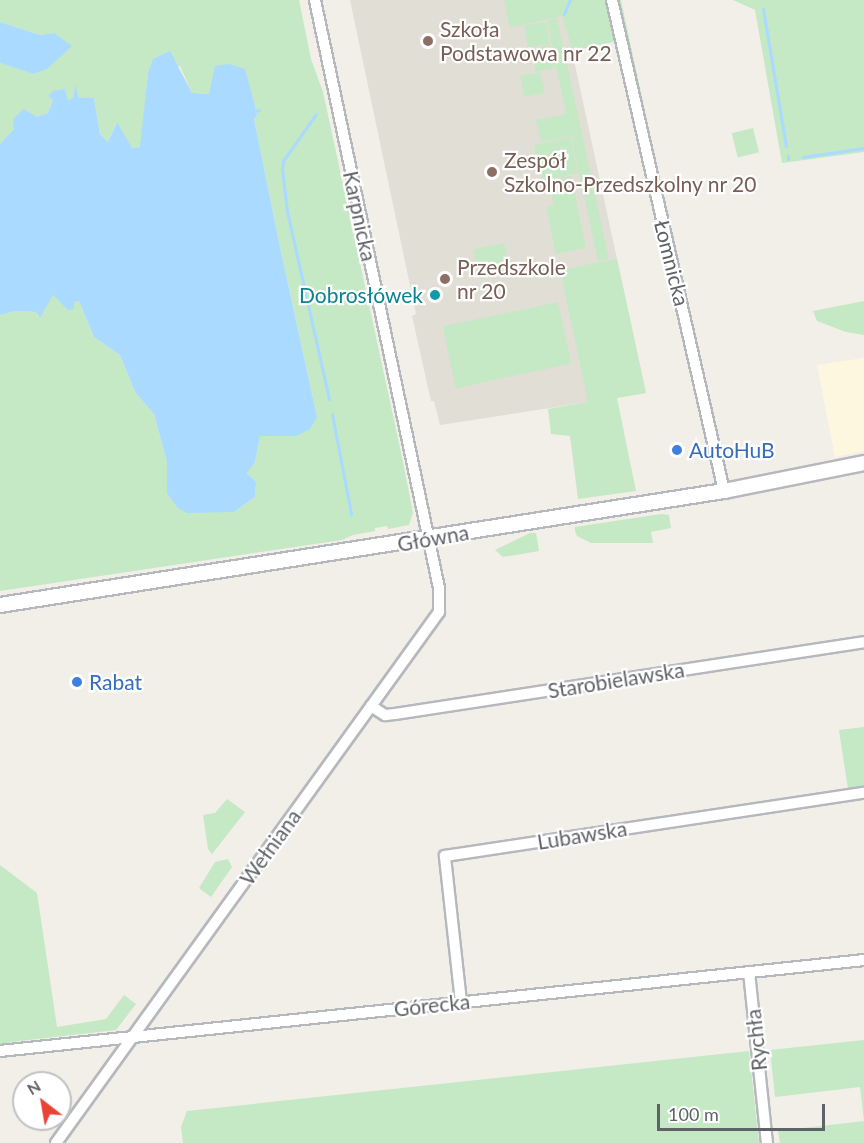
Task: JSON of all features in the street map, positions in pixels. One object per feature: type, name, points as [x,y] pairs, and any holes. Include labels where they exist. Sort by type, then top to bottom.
[{"type":"street","name":"Karpnicka","points":[[315,0],[428,538]]},
{"type":"street","name":"Łomnicka","points":[[612,0],[724,491]]},
{"type":"street","name":"Główna","points":[[0,604],[724,491],[864,463]]},
{"type":"street","name":"Wełniana","points":[[56,1143],[434,622],[438,612],[440,592],[428,538]]},
{"type":"street","name":"Starobielawska","points":[[371,706],[385,715],[395,714],[864,642]]},
{"type":"street","name":"Lubawska","points":[[461,1002],[445,856],[864,793]]},
{"type":"street","name":"Górecka","points":[[0,1051],[864,960]]},
{"type":"street","name":"Rychła","points":[[748,972],[767,1143]]},
{"type":"shaded area","name":"Zespół Szkolno-Przedszkolny nr 20","points":[[350,0],[558,0],[572,51],[646,393],[440,425],[434,401],[431,401],[412,316],[416,314]]},
{"type":"shaded area","points":[[864,358],[864,451],[835,457],[817,365]]},
{"type":"green space","points":[[0,0],[299,0],[311,59],[323,92],[402,457],[413,513],[409,525],[388,529],[387,526],[375,528],[375,531],[353,535],[342,540],[0,591],[0,315],[16,311],[37,312],[38,317],[53,295],[79,301],[94,337],[120,355],[135,392],[154,414],[167,462],[169,486],[234,512],[255,497],[256,482],[247,473],[255,462],[260,436],[296,435],[317,417],[254,119],[257,116],[255,106],[244,69],[209,94],[192,93],[180,66],[148,73],[141,147],[132,148],[116,123],[108,142],[100,134],[94,98],[79,98],[75,87],[73,98],[68,100],[65,89],[48,96],[53,100],[48,113],[14,129],[0,144],[0,63],[33,74],[54,33],[40,35],[0,22]]},
{"type":"green space","points":[[504,0],[621,0],[690,320],[622,40],[572,51],[562,16],[510,28]]},
{"type":"green space","points":[[733,0],[864,0],[864,152],[782,163],[755,10]]},
{"type":"green space","points":[[557,18],[609,259],[598,261],[571,136],[541,142],[536,120],[566,114],[547,21]]},
{"type":"green space","points":[[546,22],[550,44],[528,47],[524,26]]},
{"type":"green space","points":[[550,45],[555,67],[536,72],[531,49]]},
{"type":"green space","points":[[540,72],[543,93],[524,97],[520,76]]},
{"type":"green space","points":[[753,128],[759,152],[738,158],[732,133]]},
{"type":"green space","points":[[570,137],[578,173],[542,181],[534,145]]},
{"type":"green space","points":[[571,176],[586,248],[556,254],[546,207],[554,205],[549,181]]},
{"type":"green space","points":[[504,243],[510,272],[480,279],[474,249]]},
{"type":"green space","points":[[617,259],[646,393],[617,398],[636,491],[578,499],[570,436],[551,434],[548,409],[588,402],[560,270]]},
{"type":"green space","points":[[864,301],[864,335],[846,332],[817,321],[813,311]]},
{"type":"green space","points":[[558,302],[571,364],[456,388],[443,327]]},
{"type":"green space","points":[[661,514],[669,515],[671,528],[651,532],[653,543],[591,543],[577,536],[575,531],[575,527]]},
{"type":"green space","points":[[530,533],[536,533],[539,551],[503,557],[495,550]]},
{"type":"green space","points":[[864,727],[864,787],[848,789],[839,730]]},
{"type":"green space","points":[[227,799],[245,812],[212,854],[208,849],[203,815],[215,813]]},
{"type":"green space","points":[[228,859],[232,867],[211,897],[199,888],[215,862]]},
{"type":"green space","points":[[0,865],[37,893],[57,1027],[106,1019],[124,995],[136,1004],[116,1030],[11,1042],[9,1045],[0,1046]]},
{"type":"green space","points":[[864,1040],[864,1121],[860,1087],[775,1097],[770,1050]]},
{"type":"green space","points":[[749,1051],[759,1143],[183,1143],[181,1127],[187,1111]]},
{"type":"green space","points":[[864,1121],[864,1143],[780,1143],[778,1131]]},
{"type":"water","points":[[0,22],[40,35],[54,33],[72,46],[47,69],[33,74],[0,63]]},
{"type":"water","points":[[170,51],[192,93],[209,94],[215,66],[229,64],[245,69],[255,106],[257,116],[254,119],[317,417],[310,429],[296,436],[260,436],[255,462],[247,473],[256,482],[255,497],[234,512],[187,513],[178,508],[167,493],[167,462],[154,414],[135,392],[120,355],[94,337],[79,301],[74,302],[74,309],[68,310],[53,295],[40,318],[36,312],[16,311],[0,315],[0,144],[14,129],[13,119],[24,109],[37,117],[48,113],[53,100],[48,96],[53,91],[65,89],[68,100],[73,98],[75,85],[79,98],[94,98],[100,134],[108,142],[117,122],[132,148],[140,147],[148,73],[153,59]]},
{"type":"waterway","points":[[564,14],[570,0]]},
{"type":"waterway","points":[[763,9],[786,146]]},
{"type":"waterway","points":[[316,114],[283,161],[282,169],[287,211],[329,399]]},
{"type":"waterway","points":[[803,157],[864,148]]},
{"type":"waterway","points":[[332,414],[351,514]]},
{"type":"place","name":"Szkoła Podstawowa nr 22","points":[[428,41]]},
{"type":"place","name":"Zespół Szkolno-Przedszkolny nr 20","points":[[492,172]]},
{"type":"place","name":"Przedszkole nr 20","points":[[445,279]]},
{"type":"place","name":"Dobrosłówek","points":[[435,295]]},
{"type":"place","name":"AutoHuB","points":[[677,450]]},
{"type":"place","name":"Rabat","points":[[77,682]]}]
